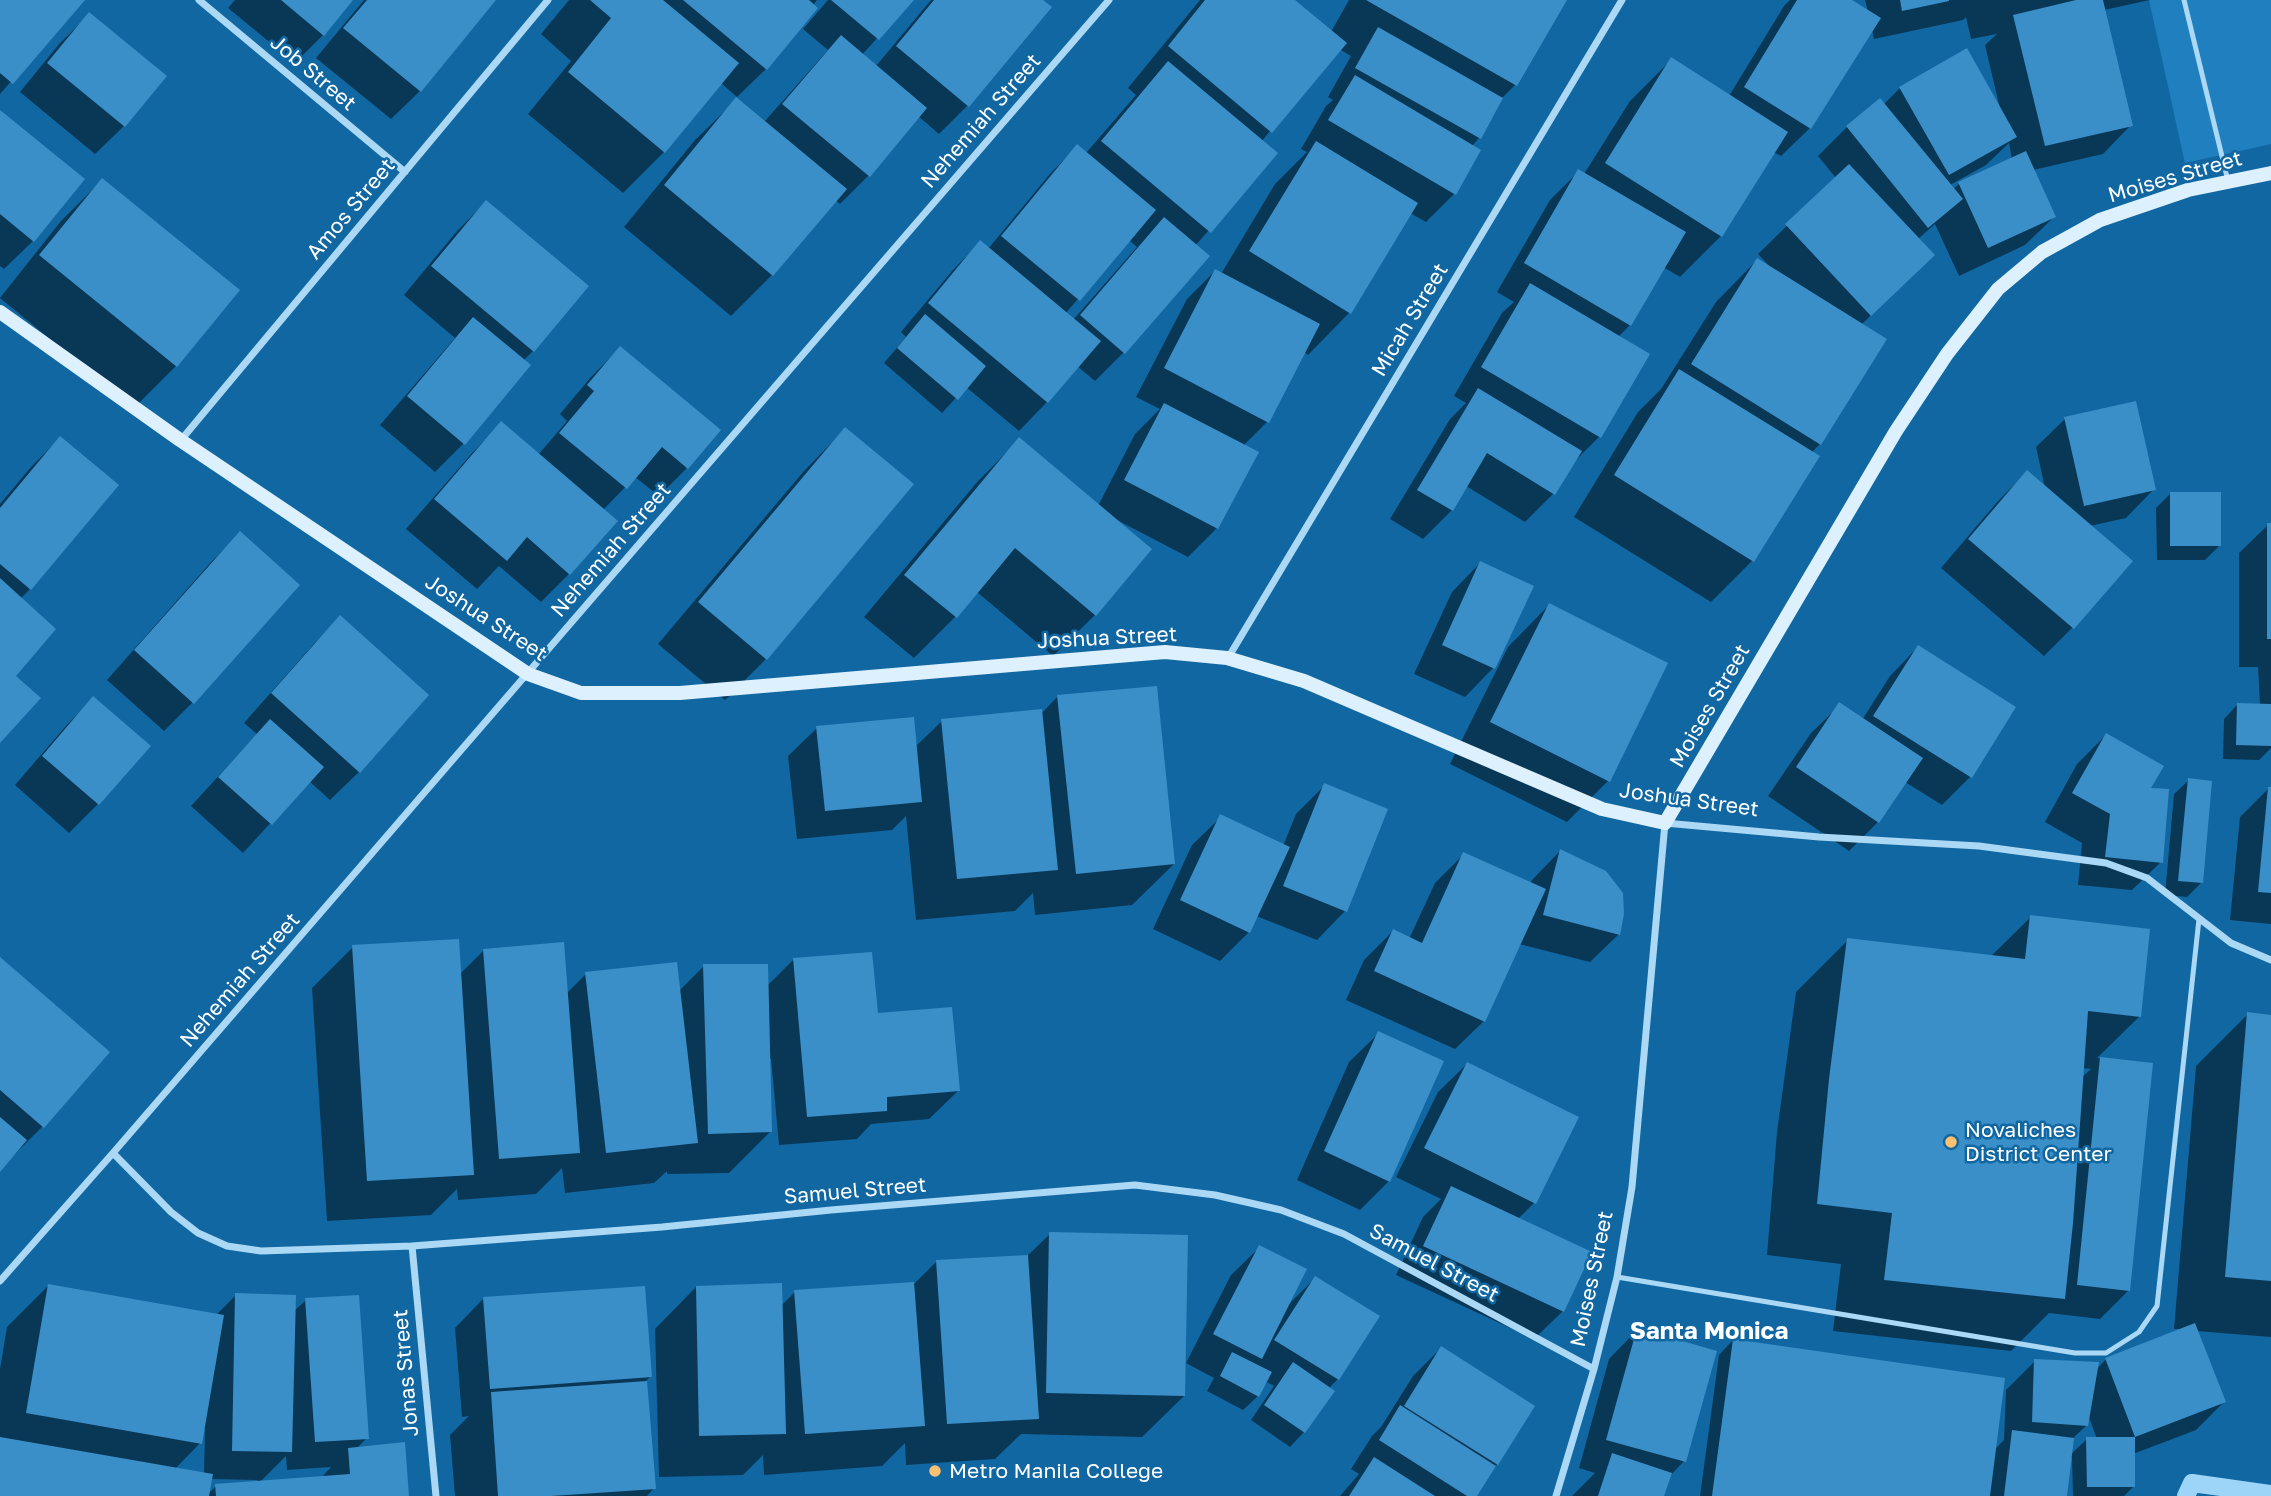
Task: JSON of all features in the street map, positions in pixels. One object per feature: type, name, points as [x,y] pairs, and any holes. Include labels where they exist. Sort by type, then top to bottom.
[{"type":"street","name":"Job Street","points":[[199,0],[405,172]]},
{"type":"street","name":"Amos Street","points":[[180,440],[548,0]]},
{"type":"street","name":"Nehemiah Street","points":[[0,1281],[1109,0]]},
{"type":"street","name":"Micah Street","points":[[1227,658],[1622,0]]},
{"type":"street","name":"Moises Street","points":[[1556,1496],[1594,1369],[1617,1277],[1632,1187],[1665,823],[1896,431],[1947,354],[1998,289],[2042,252],[2100,220],[2188,190],[2271,173]]},
{"type":"street","name":"Joshua Street","points":[[0,313],[180,440],[528,674],[581,693],[680,693],[1165,652],[1227,658],[1304,681],[1602,809],[1665,823],[1819,837],[1979,846],[2106,863],[2147,878],[2231,943],[2271,960]]},
{"type":"street","name":"Samuel Street","points":[[113,1153],[171,1212],[198,1233],[227,1246],[261,1251],[412,1246],[1135,1185],[1215,1195],[1281,1210],[1344,1234],[1594,1369]]},
{"type":"street","name":"Jonas Street","points":[[412,1246],[436,1496]]},
{"type":"lane","points":[[2185,0],[2228,181]]},
{"type":"lane","points":[[1617,1277],[2075,1353],[2106,1353],[2139,1332],[2157,1306],[2199,919]]},
{"type":"shaded area","points":[[2149,0],[2271,0],[2271,144],[2185,163]]},
{"type":"building","points":[[0,0],[85,0],[13,84],[0,73]]},
{"type":"building","points":[[281,0],[353,0],[324,36]]},
{"type":"building","points":[[367,0],[496,0],[421,92],[343,28]]},
{"type":"building","points":[[590,0],[663,0],[739,63],[665,153],[568,72],[611,18]]},
{"type":"building","points":[[683,0],[809,0],[818,8],[767,70]]},
{"type":"building","points":[[831,0],[914,0],[879,40]]},
{"type":"building","points":[[934,0],[1043,0],[1052,7],[969,107],[896,46]]},
{"type":"building","points":[[1205,0],[1295,0],[1347,43],[1272,133],[1168,46]]},
{"type":"building","points":[[1366,0],[1567,0],[1517,86]]},
{"type":"building","points":[[1797,0],[1852,0],[1881,18],[1811,129],[1744,87]]},
{"type":"building","points":[[1900,0],[1949,0],[1949,1],[1902,11]]},
{"type":"building","points":[[2076,0],[2103,0],[2133,126],[2045,146],[2013,15]]},
{"type":"building","points":[[89,12],[167,76],[125,127],[47,63]]},
{"type":"building","points":[[1378,27],[1503,98],[1481,139],[1355,68]]},
{"type":"building","points":[[841,35],[927,108],[870,177],[782,104]]},
{"type":"building","points":[[1967,48],[2017,137],[1949,175],[1899,87]]},
{"type":"building","points":[[1671,57],[1788,132],[1722,237],[1605,163]]},
{"type":"building","points":[[1168,61],[1278,153],[1211,233],[1101,141]]},
{"type":"building","points":[[1355,75],[1481,150],[1456,195],[1328,120]]},
{"type":"building","points":[[736,97],[847,189],[773,276],[664,185]]},
{"type":"building","points":[[1880,98],[1963,199],[1928,228],[1846,126]]},
{"type":"building","points":[[0,110],[85,179],[34,242],[0,214]]},
{"type":"building","points":[[1316,141],[1418,203],[1351,314],[1249,251]]},
{"type":"building","points":[[1077,144],[1156,210],[1080,301],[1001,236]]},
{"type":"building","points":[[2026,151],[2056,217],[1988,248],[1958,182]]},
{"type":"building","points":[[1849,164],[1935,255],[1871,316],[1785,224]]},
{"type":"building","points":[[1578,169],[1686,232],[1631,326],[1524,263]]},
{"type":"building","points":[[102,178],[240,290],[177,367],[39,255]]},
{"type":"building","points":[[486,200],[589,286],[534,352],[431,266]]},
{"type":"building","points":[[1164,217],[1210,256],[1125,354],[1080,315]]},
{"type":"building","points":[[980,240],[1101,341],[1048,403],[928,303]]},
{"type":"building","points":[[1757,258],[1887,339],[1821,445],[1691,364]]},
{"type":"building","points":[[1215,269],[1320,324],[1269,423],[1164,368]]},
{"type":"building","points":[[1530,283],[1650,354],[1601,438],[1481,367]]},
{"type":"building","points":[[925,314],[986,366],[958,400],[897,348]]},
{"type":"building","points":[[473,317],[531,365],[465,445],[407,396]]},
{"type":"building","points":[[620,346],[721,430],[688,469],[662,447],[627,489],[559,433],[594,391],[587,385]]},
{"type":"building","points":[[1679,369],[1820,456],[1754,562],[1614,475]]},
{"type":"building","points":[[1478,388],[1582,451],[1555,495],[1487,453],[1453,511],[1417,490]]},
{"type":"building","points":[[2136,401],[2156,490],[2084,506],[2064,417]]},
{"type":"building","points":[[1164,403],[1259,452],[1218,529],[1124,480]]},
{"type":"building","points":[[501,421],[618,521],[570,575],[527,537],[507,561],[434,499]]},
{"type":"building","points":[[845,427],[914,484],[767,660],[698,602]]},
{"type":"building","points":[[60,436],[119,485],[31,590],[0,564],[0,508]]},
{"type":"building","points":[[1019,437],[1152,549],[1096,616],[1015,548],[957,618],[904,575]]},
{"type":"building","points":[[2027,470],[2133,561],[2074,629],[1968,539]]},
{"type":"building","points":[[2170,492],[2221,492],[2221,546],[2170,546]]},
{"type":"building","points":[[2267,523],[2271,523],[2271,639],[2267,639]]},
{"type":"building","points":[[240,531],[300,585],[194,704],[134,650]]},
{"type":"building","points":[[1480,561],[1534,586],[1495,669],[1442,645]]},
{"type":"building","points":[[0,578],[56,629],[16,676],[41,698],[0,743]]},
{"type":"building","points":[[1549,603],[1668,663],[1610,782],[1490,722]]},
{"type":"building","points":[[340,615],[429,695],[360,773],[271,693]]},
{"type":"building","points":[[1918,645],[2016,707],[1972,778],[1873,716]]},
{"type":"building","points":[[1157,686],[1175,864],[1076,874],[1057,695]]},
{"type":"building","points":[[93,696],[151,746],[99,805],[42,756]]},
{"type":"building","points":[[1839,702],[1923,758],[1879,823],[1796,767]]},
{"type":"building","points":[[2237,703],[2271,704],[2271,746],[2236,745]]},
{"type":"building","points":[[1042,709],[1058,870],[957,879],[941,719]]},
{"type":"building","points":[[914,717],[922,802],[825,811],[816,726]]},
{"type":"building","points":[[270,719],[324,767],[272,825],[218,777]]},
{"type":"building","points":[[2106,733],[2164,766],[2151,788],[2169,789],[2163,863],[2105,857],[2110,814],[2072,793]]},
{"type":"building","points":[[2188,778],[2212,781],[2203,883],[2178,881]]},
{"type":"building","points":[[1324,783],[1388,809],[1347,912],[1283,886]]},
{"type":"building","points":[[2268,787],[2271,787],[2271,893],[2258,892]]},
{"type":"building","points":[[1220,814],[1290,847],[1250,933],[1180,900]]},
{"type":"building","points":[[1560,849],[1606,871],[1623,893],[1624,914],[1620,935],[1543,915]]},
{"type":"building","points":[[1463,852],[1546,889],[1485,1022],[1374,971],[1393,929],[1422,943]]},
{"type":"building","name":"Novaliches District Center","points":[[2030,915],[2150,929],[2141,1017],[2088,1011],[2065,1299],[1884,1280],[1892,1213],[1817,1204],[1847,938],[2025,959]]},
{"type":"building","points":[[459,939],[474,1175],[367,1181],[352,945]]},
{"type":"building","points":[[564,942],[580,1153],[499,1159],[483,949]]},
{"type":"building","points":[[872,952],[878,1013],[952,1007],[960,1091],[887,1097],[887,1111],[807,1117],[793,958]]},
{"type":"building","points":[[0,957],[110,1052],[44,1128],[0,1090]]},
{"type":"building","points":[[677,962],[698,1143],[606,1153],[585,972]]},
{"type":"building","points":[[703,964],[768,964],[772,1132],[708,1134]]},
{"type":"building","points":[[2247,1012],[2271,1015],[2271,1281],[2225,1277]]},
{"type":"building","points":[[1378,1031],[1444,1061],[1390,1182],[1324,1151]]},
{"type":"building","points":[[2100,1057],[2153,1063],[2130,1291],[2077,1285]]},
{"type":"building","points":[[1467,1062],[1579,1117],[1536,1204],[1424,1148]]},
{"type":"building","points":[[0,1117],[27,1140],[0,1172]]},
{"type":"building","points":[[1451,1186],[1592,1252],[1564,1312],[1423,1246]]},
{"type":"building","points":[[1049,1232],[1188,1235],[1185,1396],[1046,1393]]},
{"type":"building","points":[[1259,1245],[1307,1269],[1262,1359],[1213,1334]]},
{"type":"building","points":[[1028,1255],[1039,1419],[947,1424],[936,1260]]},
{"type":"building","points":[[1315,1276],[1380,1316],[1339,1380],[1274,1340]]},
{"type":"building","points":[[914,1282],[925,1426],[805,1434],[794,1290]]},
{"type":"building","points":[[782,1283],[786,1434],[699,1436],[696,1286]]},
{"type":"building","points":[[48,1284],[224,1315],[202,1444],[26,1413]]},
{"type":"building","points":[[645,1286],[652,1377],[490,1389],[483,1297]]},
{"type":"building","points":[[235,1293],[296,1295],[292,1452],[232,1451]]},
{"type":"building","points":[[359,1295],[369,1439],[315,1442],[305,1298]]},
{"type":"building","points":[[2195,1323],[2226,1402],[2135,1437],[2105,1358]]},
{"type":"building","points":[[1637,1328],[1717,1351],[1686,1462],[1606,1440]]},
{"type":"building","points":[[1733,1339],[2005,1378],[1990,1496],[1712,1496]]},
{"type":"building","points":[[1441,1346],[1535,1406],[1498,1465],[1404,1406]]},
{"type":"building","points":[[1232,1352],[1272,1372],[1259,1397],[1220,1376]]},
{"type":"building","points":[[2034,1359],[2099,1362],[2088,1426],[2032,1422]]},
{"type":"building","points":[[1293,1362],[1335,1391],[1305,1433],[1264,1405]]},
{"type":"building","points":[[647,1381],[656,1489],[551,1496],[498,1496],[491,1392]]},
{"type":"building","points":[[1400,1405],[1496,1466],[1477,1496],[1467,1496],[1379,1440]]},
{"type":"building","points":[[2012,1430],[2074,1438],[2067,1496],[2004,1496]]},
{"type":"building","points":[[0,1437],[213,1474],[209,1496],[0,1496]]},
{"type":"building","points":[[2086,1437],[2135,1437],[2135,1487],[2087,1487]]},
{"type":"building","points":[[405,1442],[409,1496],[216,1496],[215,1484],[350,1474],[348,1448]]},
{"type":"building","points":[[1612,1453],[1672,1473],[1664,1496],[1598,1496]]},
{"type":"building","points":[[1374,1457],[1435,1496],[1349,1496]]},
{"type":"waterway","points":[[2186,1496],[2192,1483],[2271,1494]]},
{"type":"place","name":"Novaliches District Center","points":[[1951,1142]]},
{"type":"place","name":"Metro Manila College","points":[[935,1471]]},
{"type":"district","name":"Santa Monica","points":[[1709,1331]]}]
